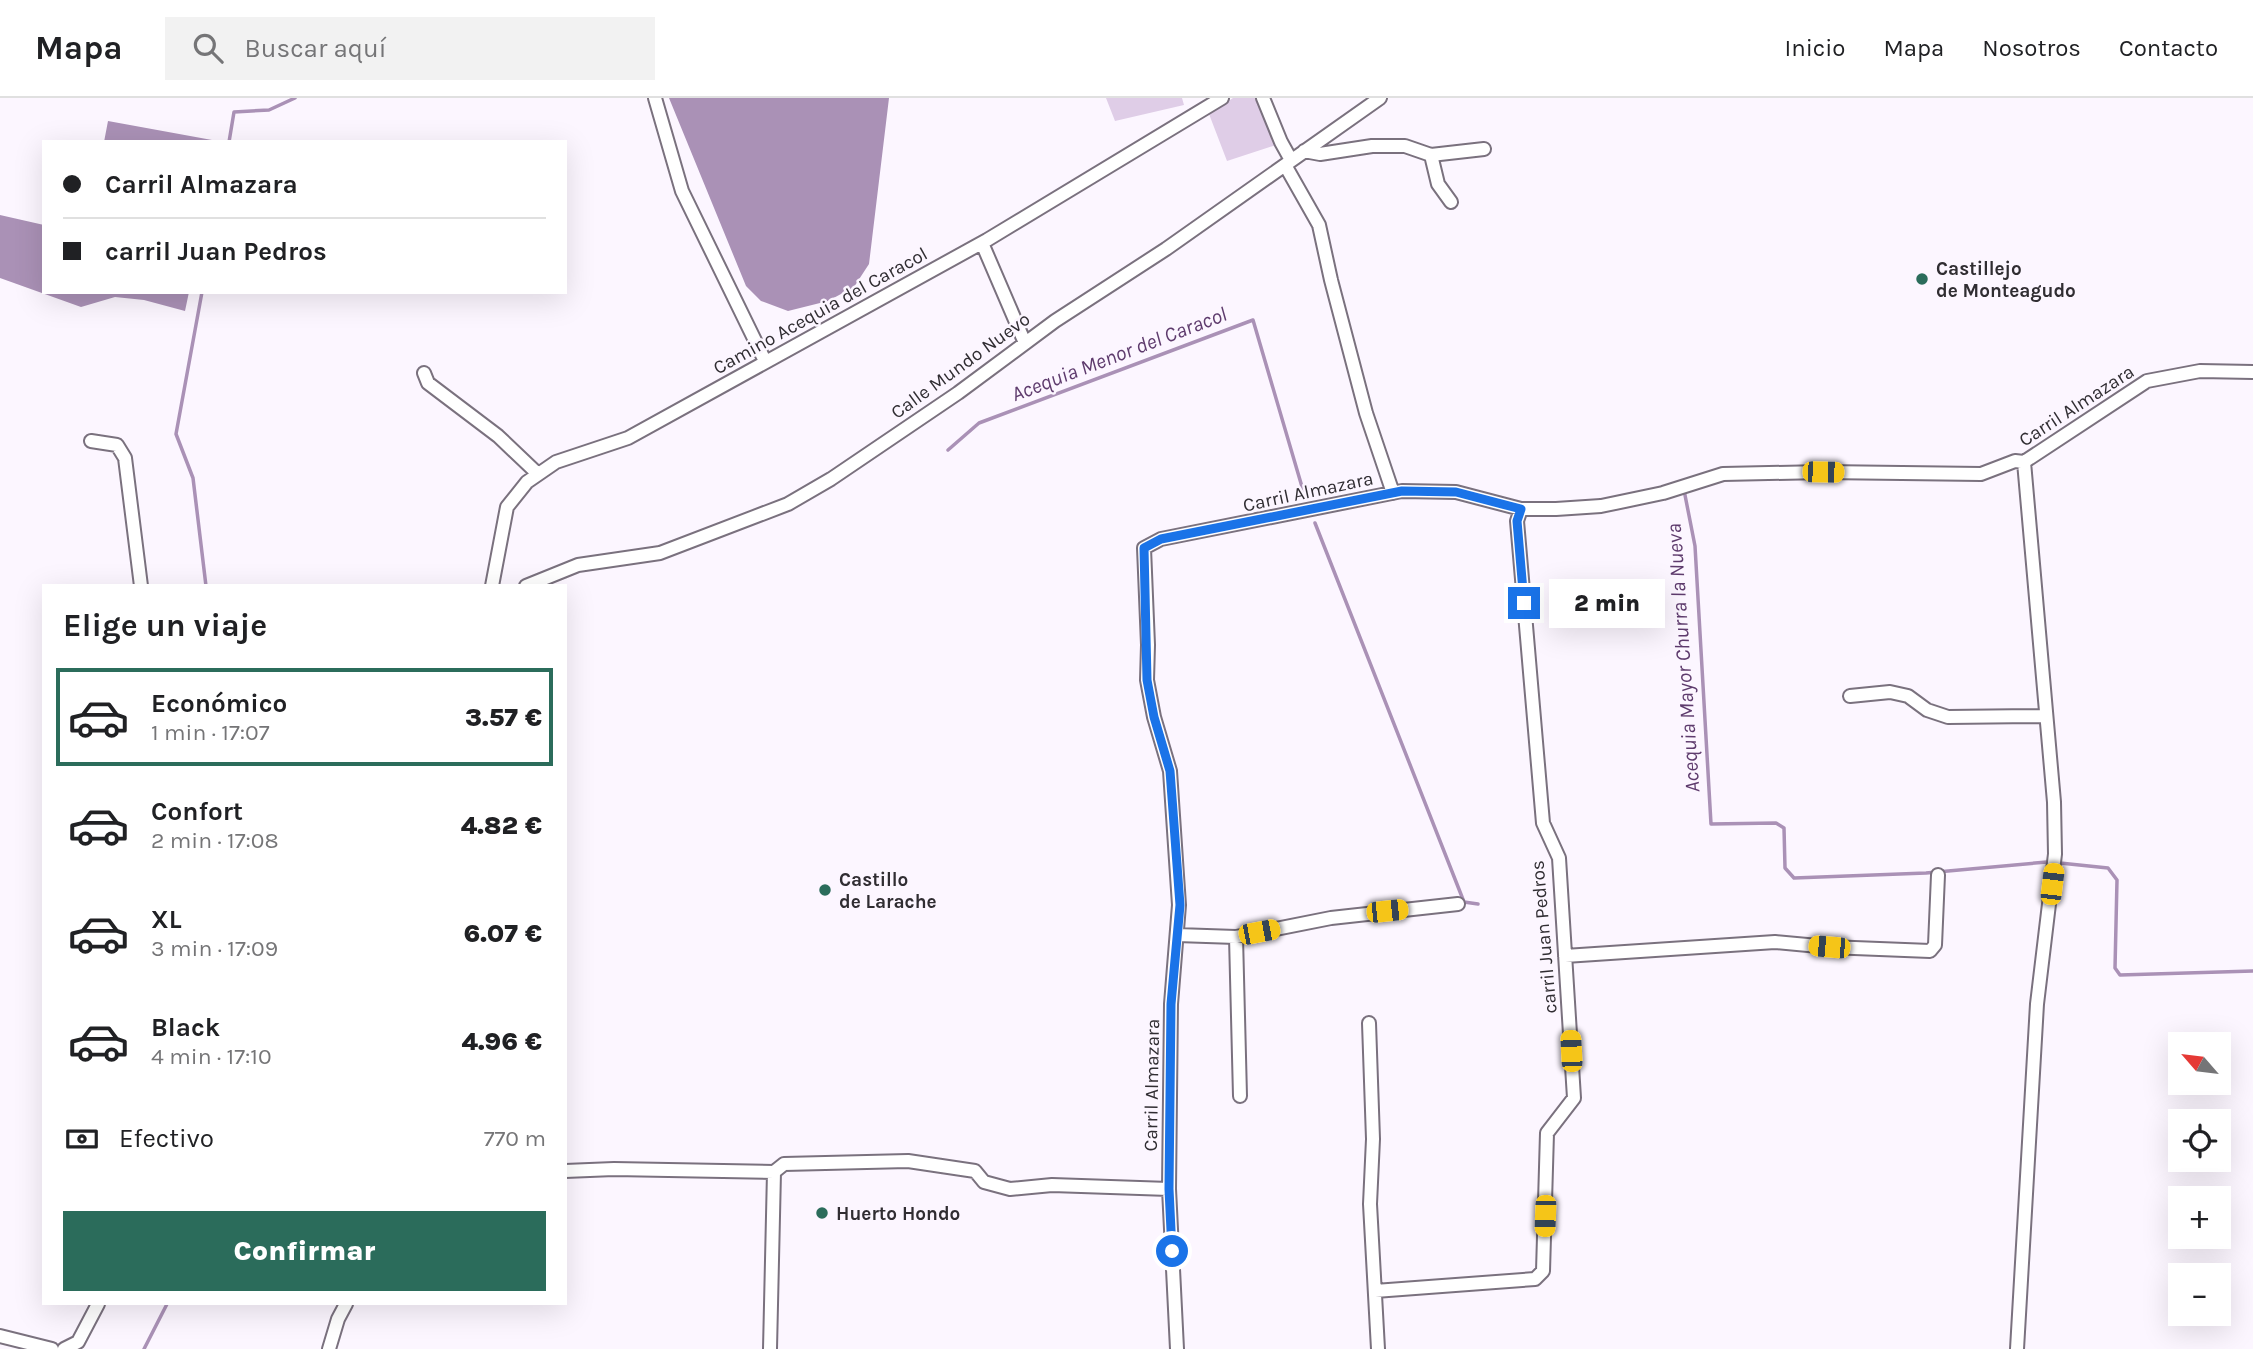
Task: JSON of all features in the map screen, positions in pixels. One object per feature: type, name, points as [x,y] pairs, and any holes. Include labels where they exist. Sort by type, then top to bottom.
[{"type":"street","points":[[655,98],[682,191],[765,361]]},
{"type":"street","name":"Camino Acequia del Caracol","points":[[492,584],[507,508],[527,482],[556,462],[628,438],[982,243],[1222,98]]},
{"type":"street","points":[[1263,98],[1288,163],[1320,225],[1331,280],[1366,413],[1393,493]]},
{"type":"street","name":"Calle Mundo Nuevo","points":[[531,584],[578,565],[660,553],[788,504],[831,479],[958,393],[1025,343],[1166,249],[1380,98]]},
{"type":"street","points":[[1304,151],[1320,154],[1372,146],[1405,146],[1431,155],[1484,149]]},
{"type":"street","points":[[1431,155],[1438,184],[1451,202]]},
{"type":"street","points":[[982,243],[1025,343]]},
{"type":"street","name":"Carril Almazara","points":[[1177,1349],[1169,1189],[1171,1004],[1180,905],[1170,771],[1154,717],[1147,680],[1144,548],[1161,539],[1393,493],[1456,492],[1521,509],[1601,506],[1663,493],[1723,474],[1981,474],[2015,461],[2024,462],[2147,381],[2200,371],[2253,372]]},
{"type":"street","points":[[424,373],[428,383],[498,436],[538,474]]},
{"type":"street","points":[[91,441],[117,445],[125,457],[141,584]]},
{"type":"street","points":[[2017,1349],[2037,1004],[2055,854],[2054,802],[2024,462]]},
{"type":"street","name":"carril Juan Pedros","points":[[1375,1291],[1535,1279],[1543,1271],[1547,1133],[1574,1098],[1559,858],[1543,823],[1517,521],[1521,509]]},
{"type":"street","points":[[1850,695],[1890,692],[1908,696],[1927,710],[1948,717],[2046,716]]},
{"type":"street","points":[[1565,956],[1775,942],[1930,951],[1935,945],[1938,875]]},
{"type":"street","points":[[1177,935],[1236,937],[1331,918],[1458,904]]},
{"type":"street","points":[[1236,937],[1240,1096]]},
{"type":"street","points":[[1369,1024],[1373,1139],[1370,1204],[1378,1349]]},
{"type":"street","points":[[567,1171],[614,1169],[774,1172],[784,1164],[908,1161],[975,1171],[984,1182],[1010,1189],[1052,1185],[1169,1189]]},
{"type":"street","points":[[771,1349],[774,1172]]},
{"type":"street","points":[[65,1349],[78,1342],[96,1305]]},
{"type":"street","points":[[329,1349],[345,1305]]},
{"type":"street","points":[[0,1336],[52,1349]]},
{"type":"shaded area","points":[[669,98],[889,98],[869,264],[854,287],[828,301],[788,311],[761,301],[746,286]]},
{"type":"shaded area","points":[[1106,98],[1182,98],[1184,105],[1115,121]]},
{"type":"shaded area","points":[[1233,98],[1261,98],[1279,144],[1227,161],[1209,114]]},
{"type":"shaded area","points":[[108,121],[212,140],[104,140]]},
{"type":"shaded area","points":[[0,215],[42,225],[42,293],[0,278]]},
{"type":"shaded area","points":[[45,294],[189,294],[185,311],[144,300],[115,297],[81,307]]},
{"type":"waterway","name":"Acequia Mayor Churra la Nueva","points":[[229,140],[234,112],[269,110],[295,98]]},
{"type":"waterway","name":"Acequia Mayor Churra la Nueva","points":[[202,294],[176,434],[193,478],[206,584]]},
{"type":"waterway","name":"Acequia Menor del Caracol","points":[[948,450],[979,423],[1253,320],[1305,497]]},
{"type":"waterway","points":[[1684,490],[1695,546],[1711,824],[1776,823],[1784,828],[1785,868],[1794,878],[1926,873],[2047,862]]},
{"type":"waterway","name":"Acequia Menor del Caracol","points":[[1315,523],[1464,902],[1478,904]]},
{"type":"waterway","points":[[2060,863],[2108,868],[2117,880],[2115,968],[2120,975],[2253,971]]},
{"type":"waterway","name":"Acequia Mayor Churra la Nueva","points":[[144,1349],[166,1305]]},
{"type":"place","name":"Castillejo de Monteagudo","points":[[1922,279]]},
{"type":"place","name":"Castillo de Larache","points":[[825,890]]},
{"type":"place","name":"Huerto Hondo","points":[[822,1213]]},
{"type":"route","points":[[1172,1251],[1169,1189],[1171,1004],[1180,905],[1170,771],[1154,717],[1147,680],[1144,548],[1161,539],[1402,491],[1456,492],[1521,509],[1517,521],[1524,603]]}]
